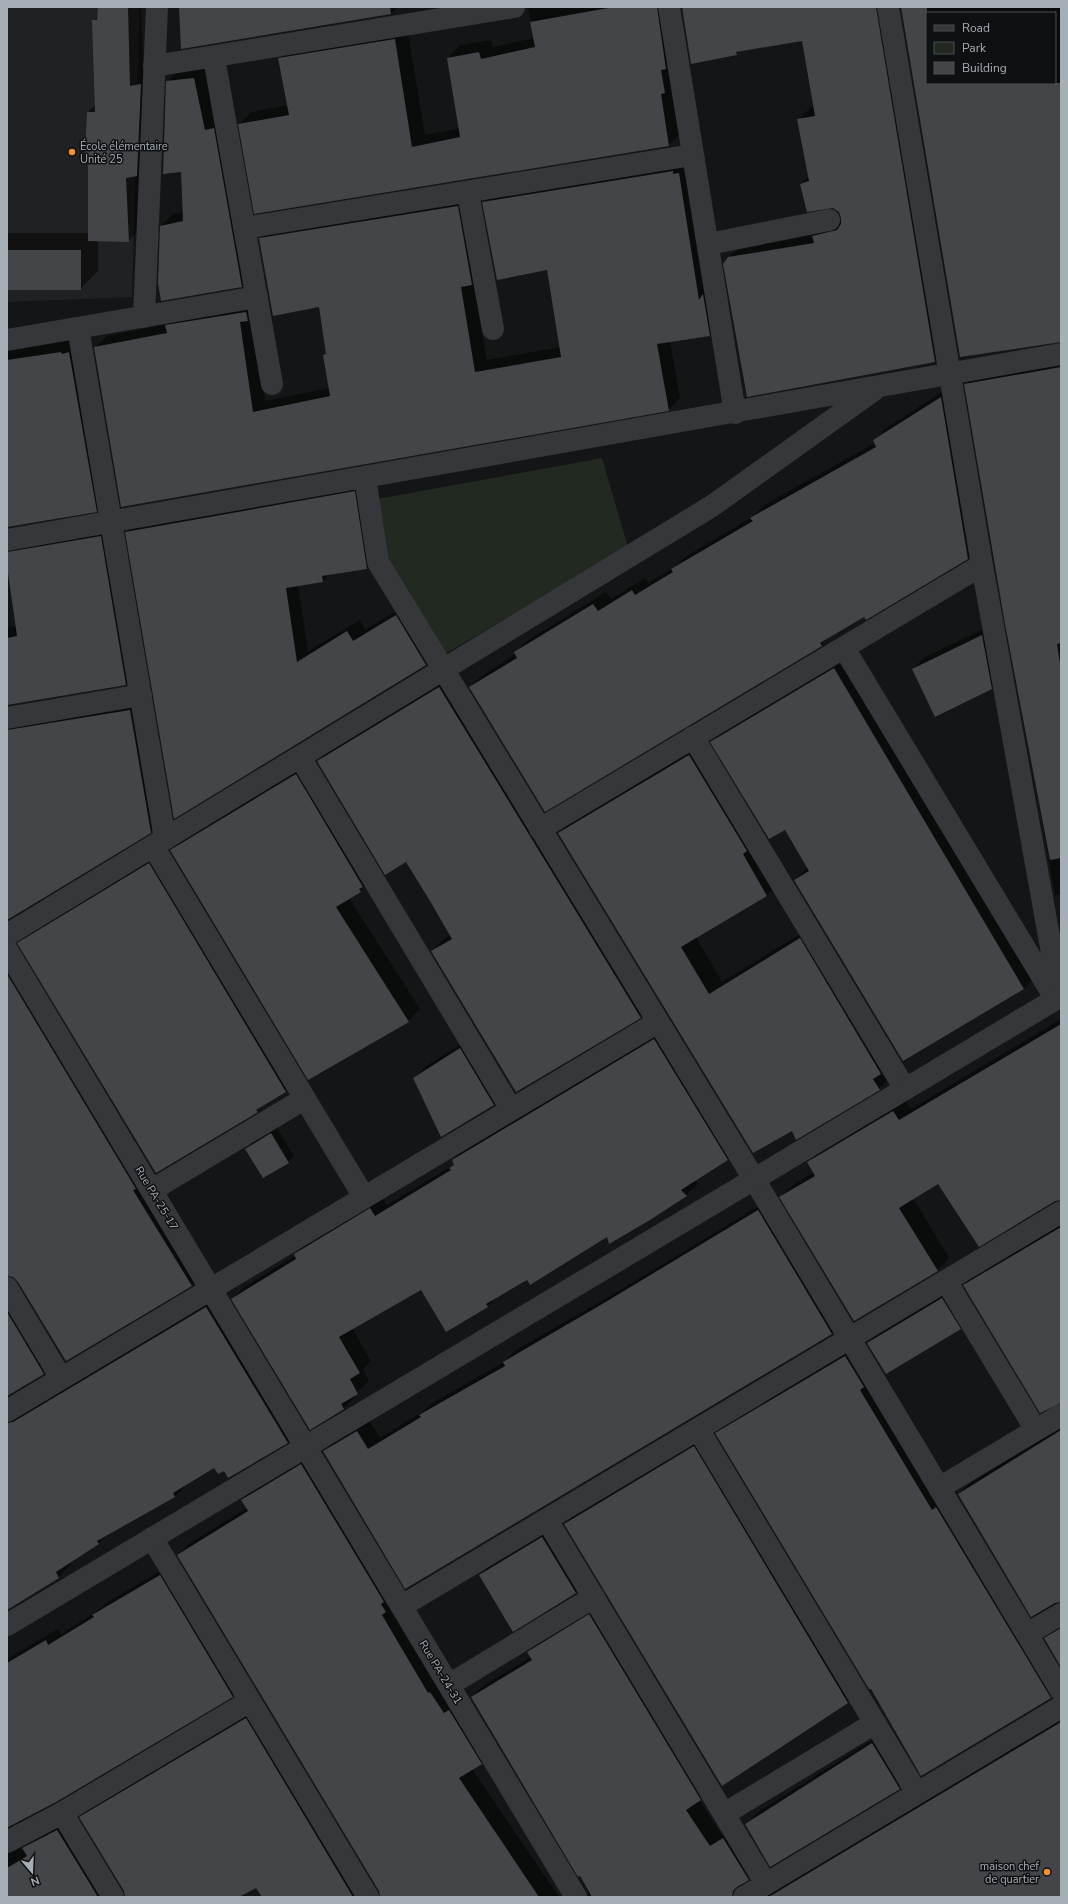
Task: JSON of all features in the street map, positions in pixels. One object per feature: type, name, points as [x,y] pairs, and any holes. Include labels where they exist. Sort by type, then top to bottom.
[{"type":"street","points":[[144,317],[157,7]]},
{"type":"street","points":[[154,66],[214,58],[514,7]]},
{"type":"street","points":[[669,7],[692,155],[709,244],[735,413]]},
{"type":"street","points":[[888,7],[949,375],[1059,997]]},
{"type":"street","points":[[214,58],[272,384]]},
{"type":"street","points":[[244,228],[468,193],[692,155]]},
{"type":"street","points":[[468,193],[493,329]]},
{"type":"street","points":[[709,244],[829,220]]},
{"type":"street","points":[[7,340],[257,297]]},
{"type":"street","points":[[78,328],[141,695],[159,843],[304,1098],[364,1197]]},
{"type":"street","points":[[7,540],[735,413],[1061,354]]},
{"type":"street","points":[[7,935],[712,506],[878,387]]},
{"type":"street","points":[[364,477],[378,562],[754,1179],[1061,1691]]},
{"type":"street","points":[[540,829],[982,565]]},
{"type":"street","points":[[844,648],[1059,997]]},
{"type":"street","points":[[7,718],[141,695]]},
{"type":"street","points":[[693,737],[905,1089]]},
{"type":"street","points":[[300,757],[511,1109]]},
{"type":"street","name":"Rue PA-25-17","points":[[7,950],[306,1447]]},
{"type":"street","points":[[7,1626],[1059,997]]},
{"type":"street","points":[[7,1411],[658,1022]]},
{"type":"street","points":[[152,1190],[304,1098]]},
{"type":"street","points":[[402,1606],[1061,1212]]},
{"type":"street","points":[[946,1281],[1036,1430]]},
{"type":"street","points":[[7,1288],[62,1378]]},
{"type":"street","points":[[939,1488],[1061,1415]]},
{"type":"street","points":[[698,1429],[917,1793]]},
{"type":"street","name":"Rue PA-24-31","points":[[306,1447],[449,1685],[571,1895]]},
{"type":"street","points":[[547,1520],[766,1884]]},
{"type":"street","points":[[152,1538],[368,1897]]},
{"type":"street","points":[[449,1685],[594,1598]]},
{"type":"street","points":[[1027,1634],[1061,1614]]},
{"type":"street","points":[[7,1842],[62,1813],[250,1701]]},
{"type":"street","points":[[744,1897],[1061,1707]]},
{"type":"street","points":[[724,1814],[875,1724]]},
{"type":"street","points":[[62,1813],[113,1897]]},
{"type":"shaded area","name":"École élémentaire Unité 25","points":[[7,7],[140,7],[132,297],[7,302]]},
{"type":"green space","points":[[602,458],[628,547],[440,657],[387,560],[377,499]]},
{"type":"building","points":[[98,7],[128,7],[130,86],[141,84],[137,176],[126,178],[129,242],[88,241],[88,155],[85,155],[87,112],[95,112],[92,20],[97,20]]},
{"type":"building","points":[[179,7],[390,7],[391,14],[181,49]]},
{"type":"building","points":[[614,7],[657,7],[666,69],[661,70],[665,93],[661,94],[669,146],[254,214],[238,124],[289,115],[278,58],[395,39],[412,147],[460,137],[447,58],[479,52],[481,59],[535,47],[530,22]]},
{"type":"building","points":[[682,7],[876,7],[935,362],[747,397],[723,264],[728,257],[814,243],[812,236],[837,230],[841,224],[841,218],[839,212],[833,208],[807,212],[800,184],[809,181],[797,119],[815,116],[802,41],[736,52],[737,55],[691,64]]},
{"type":"building","points":[[901,7],[927,7],[926,84],[1061,83],[1061,342],[960,357]]},
{"type":"building","points":[[194,78],[205,130],[214,128],[242,287],[161,301],[158,283],[160,226],[183,221],[181,172],[163,174],[166,81]]},
{"type":"building","points":[[673,171],[673,174],[679,173],[699,300],[703,294],[710,336],[657,344],[669,411],[121,507],[94,347],[167,333],[165,325],[246,312],[248,321],[240,322],[253,412],[330,396],[323,355],[326,354],[319,307],[273,316],[259,238],[458,206],[472,285],[461,287],[475,372],[561,357],[547,270],[497,280],[482,202]]},
{"type":"building","points":[[7,250],[81,250],[81,290],[7,290]]},
{"type":"building","points":[[61,352],[62,354],[69,352],[97,512],[7,527],[7,360]]},
{"type":"building","points":[[1061,367],[1061,643],[1057,644],[1061,670],[1061,858],[1050,860],[1005,624],[964,384]]},
{"type":"building","points":[[941,397],[968,559],[866,620],[864,617],[820,643],[822,646],[545,812],[469,687],[517,658],[514,652],[593,604],[598,611],[632,590],[635,595],[673,572],[671,569],[753,521],[750,518],[876,447],[873,440]]},
{"type":"building","points":[[355,491],[367,569],[322,576],[323,582],[286,588],[297,662],[347,631],[353,641],[396,615],[426,665],[174,819],[125,532]]},
{"type":"building","points":[[101,536],[126,685],[7,705],[7,638],[17,636],[7,566],[7,552]]},
{"type":"building","points":[[982,635],[992,689],[935,717],[912,669]]},
{"type":"building","points":[[834,668],[1024,989],[903,1061],[794,880],[809,871],[785,830],[769,839],[710,742]]},
{"type":"building","points":[[439,687],[641,1018],[516,1092],[431,951],[452,939],[430,901],[406,862],[385,875],[317,761]]},
{"type":"building","points":[[130,710],[151,833],[7,920],[7,730]]},
{"type":"building","points":[[689,755],[747,851],[743,854],[767,896],[681,947],[709,994],[800,938],[881,1074],[873,1079],[880,1090],[796,1140],[792,1131],[753,1153],[558,833]]},
{"type":"building","points":[[296,774],[363,887],[359,889],[361,892],[336,907],[409,1022],[308,1080],[170,850]]},
{"type":"building","points":[[149,863],[286,1092],[256,1110],[258,1112],[156,1173],[17,943]]},
{"type":"building","points":[[7,974],[136,1189],[133,1190],[192,1286],[66,1361],[18,1282],[13,1277],[7,1276]]},
{"type":"building","points":[[1061,1024],[1061,1200],[1055,1201],[979,1247],[938,1184],[899,1208],[938,1271],[854,1321],[779,1197],[815,1176],[807,1162],[893,1111],[899,1120]]},
{"type":"building","points":[[654,1039],[728,1160],[681,1190],[687,1196],[650,1220],[609,1244],[607,1237],[530,1285],[527,1280],[486,1304],[488,1307],[446,1332],[421,1290],[339,1337],[360,1373],[350,1379],[358,1394],[341,1404],[344,1409],[310,1430],[231,1299],[296,1259],[294,1254],[370,1208],[375,1216],[451,1170],[449,1168],[454,1165],[452,1160]]},
{"type":"building","points":[[460,1048],[494,1105],[441,1137],[413,1078]]},
{"type":"building","points":[[271,1133],[289,1163],[263,1178],[245,1149]]},
{"type":"building","points":[[758,1210],[832,1334],[405,1589],[323,1451],[357,1431],[368,1449],[421,1417],[419,1415],[505,1366],[503,1362]]},
{"type":"building","points":[[1061,1227],[1061,1403],[1040,1413],[963,1285]]},
{"type":"building","points":[[942,1298],[961,1329],[886,1374],[867,1343]]},
{"type":"building","points":[[206,1307],[288,1443],[228,1478],[224,1471],[218,1474],[214,1468],[173,1493],[175,1497],[97,1541],[99,1544],[56,1572],[59,1578],[7,1610],[7,1423],[13,1422]]},
{"type":"building","points":[[7,1312],[44,1374],[7,1396]]},
{"type":"building","points":[[845,1356],[864,1387],[860,1390],[932,1510],[936,1507],[1051,1698],[921,1776],[871,1689],[869,1689],[715,1433]]},
{"type":"building","points":[[1061,1430],[1061,1602],[1055,1603],[1031,1617],[958,1494]]},
{"type":"building","points":[[694,1446],[848,1703],[722,1786],[564,1524]]},
{"type":"building","points":[[301,1464],[384,1602],[381,1604],[386,1612],[382,1615],[428,1693],[430,1692],[444,1713],[449,1710],[482,1764],[459,1778],[539,1897],[380,1897],[379,1891],[177,1555],[248,1511],[241,1500]]},
{"type":"building","points":[[542,1537],[576,1593],[513,1632],[479,1575]]},
{"type":"building","points":[[160,1575],[233,1697],[56,1802],[8,1827],[7,1663],[46,1640],[48,1645],[94,1617],[92,1615]]},
{"type":"building","points":[[589,1614],[701,1800],[686,1810],[710,1846],[723,1838],[749,1880],[733,1891],[732,1897],[592,1897],[580,1876],[578,1877],[471,1697],[532,1660],[527,1652]]},
{"type":"building","points":[[1061,1628],[1061,1667],[1044,1638]]},
{"type":"building","points":[[246,1718],[353,1897],[262,1897],[256,1888],[239,1897],[125,1897],[124,1891],[79,1817]]},
{"type":"building","points":[[1061,1722],[1061,1897],[768,1897],[772,1895]]},
{"type":"building","points":[[872,1743],[900,1789],[770,1867],[745,1824]]},
{"type":"building","points":[[57,1830],[98,1897],[7,1897],[7,1868],[27,1856],[22,1848]]},
{"type":"place","name":"École élémentaire Unité 25","points":[[72,152]]},
{"type":"place","name":"maison chef de quartier","points":[[1047,1872]]}]
